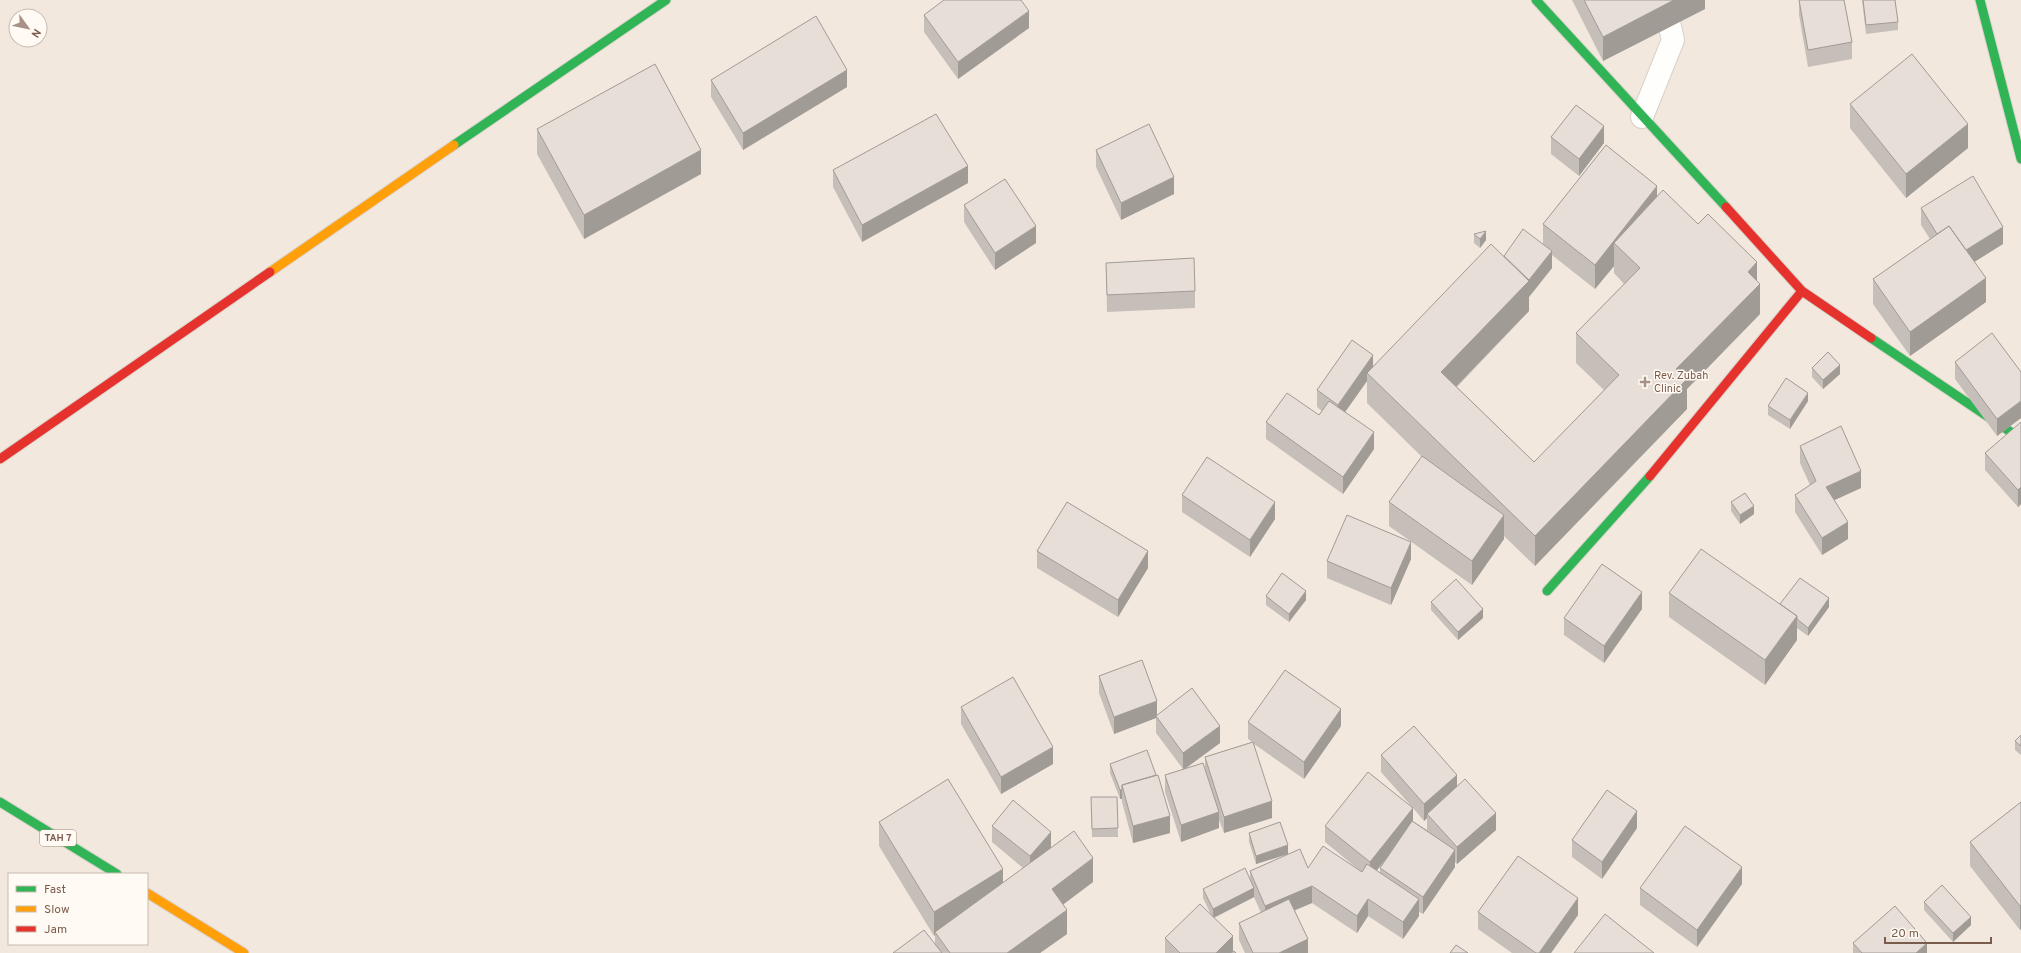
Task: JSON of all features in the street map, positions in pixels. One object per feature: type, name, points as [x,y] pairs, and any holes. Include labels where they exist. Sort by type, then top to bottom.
[{"type":"main road","points":[[0,459],[666,0]]},
{"type":"main road","points":[[1536,0],[1802,291],[2021,440]]},
{"type":"main road","points":[[1980,0],[2021,159]]},
{"type":"main road","points":[[1547,591],[1631,499],[1802,291]]},
{"type":"main road","name":"TAH 7","points":[[0,802],[115,873]]},
{"type":"main road","points":[[148,894],[244,953]]},
{"type":"street","points":[[1642,117],[1672,40],[1664,0]]},
{"type":"shaded area","points":[[0,0],[2021,0],[2021,953],[0,953]]},
{"type":"building","points":[[944,0],[1021,0],[1029,11],[958,62],[924,15]]},
{"type":"building","points":[[1584,0],[1674,0],[1603,37]]},
{"type":"building","points":[[1799,0],[1844,0],[1852,42],[1808,50]]},
{"type":"building","points":[[1863,0],[1895,0],[1898,22],[1866,25]]},
{"type":"building","points":[[816,16],[847,70],[743,133],[711,80]]},
{"type":"building","points":[[1912,54],[1968,124],[1906,174],[1850,104]]},
{"type":"building","points":[[655,64],[701,150],[584,215],[537,129]]},
{"type":"building","points":[[1576,105],[1604,126],[1579,159],[1551,137]]},
{"type":"building","points":[[936,114],[968,166],[862,225],[833,170]]},
{"type":"building","points":[[1149,124],[1174,177],[1121,203],[1096,150]]},
{"type":"building","points":[[1606,145],[1657,186],[1595,265],[1543,224]]},
{"type":"building","points":[[1973,176],[2003,227],[1966,250],[1949,226],[1937,234],[1921,208]]},
{"type":"building","points":[[1005,179],[1036,226],[995,253],[964,205]]},
{"type":"building","name":"Rev. Zubah Clinic","points":[[1663,190],[1698,224],[1708,214],[1757,262],[1748,272],[1760,284],[1676,369],[1687,379],[1535,536],[1367,373],[1491,244],[1529,281],[1441,372],[1534,462],[1619,375],[1576,333],[1640,268],[1614,243]]},
{"type":"building","points":[[1949,226],[1986,278],[1910,332],[1873,279]]},
{"type":"building","points":[[1523,229],[1552,251],[1529,280],[1504,256]]},
{"type":"building","points":[[1486,231],[1480,239],[1474,234]]},
{"type":"building","points":[[1194,258],[1195,291],[1107,295],[1106,263]]},
{"type":"building","points":[[1992,333],[2021,372],[2021,401],[1997,419],[1955,362]]},
{"type":"building","points":[[1352,340],[1373,355],[1338,405],[1317,390]]},
{"type":"building","points":[[1828,352],[1840,365],[1823,380],[1812,368]]},
{"type":"building","points":[[1786,378],[1808,393],[1790,420],[1768,406]]},
{"type":"building","points":[[1287,393],[1319,415],[1329,401],[1374,432],[1343,477],[1266,422]]},
{"type":"building","points":[[2021,422],[2021,487],[2018,490],[1985,453]]},
{"type":"building","points":[[1841,426],[1861,471],[1826,487],[1848,522],[1822,538],[1795,495],[1816,481],[1800,446]]},
{"type":"building","points":[[1422,456],[1504,515],[1472,561],[1389,502]]},
{"type":"building","points":[[1207,457],[1275,502],[1250,540],[1182,495]]},
{"type":"building","points":[[1745,493],[1754,506],[1740,515],[1731,502]]},
{"type":"building","points":[[1067,502],[1148,551],[1118,600],[1037,551]]},
{"type":"building","points":[[1347,515],[1411,542],[1391,588],[1327,561]]},
{"type":"building","points":[[1701,549],[1797,616],[1765,660],[1669,593]]},
{"type":"building","points":[[1602,564],[1642,592],[1604,646],[1564,618]]},
{"type":"building","points":[[1282,573],[1306,591],[1289,614],[1266,596]]},
{"type":"building","points":[[1800,578],[1829,598],[1808,628],[1797,619],[1797,616],[1780,604]]},
{"type":"building","points":[[1456,579],[1483,609],[1458,632],[1431,602]]},
{"type":"building","points":[[1142,660],[1157,701],[1114,717],[1099,676]]},
{"type":"building","points":[[1285,670],[1341,709],[1304,762],[1248,722]]},
{"type":"building","points":[[1013,677],[1053,747],[1001,777],[961,707]]},
{"type":"building","points":[[1192,688],[1220,726],[1183,753],[1156,716]]},
{"type":"building","points":[[1414,726],[1457,775],[1424,804],[1381,755]]},
{"type":"building","points":[[2021,735],[2021,746],[2015,741]]},
{"type":"building","points":[[1253,742],[1272,801],[1224,817],[1205,757]]},
{"type":"building","points":[[1147,750],[1156,775],[1122,785],[1122,790],[1120,790],[1110,764]]},
{"type":"building","points":[[1203,763],[1219,812],[1181,825],[1165,775]]},
{"type":"building","points":[[1368,772],[1413,808],[1370,862],[1325,826]]},
{"type":"building","points":[[1158,775],[1170,816],[1133,826],[1122,785]]},
{"type":"building","points":[[948,779],[1003,869],[934,912],[879,822]]},
{"type":"building","points":[[1465,779],[1496,813],[1457,847],[1427,814]]},
{"type":"building","points":[[1607,790],[1637,811],[1602,862],[1572,840]]},
{"type":"building","points":[[1091,797],[1117,797],[1118,828],[1092,829]]},
{"type":"building","points":[[1013,800],[1051,832],[1030,856],[992,826]]},
{"type":"building","points":[[2021,802],[2021,905],[2020,906],[1970,842]]},
{"type":"building","points":[[1412,821],[1455,850],[1423,897],[1380,868]]},
{"type":"building","points":[[1280,822],[1288,845],[1256,856],[1249,833]]},
{"type":"building","points":[[1685,826],[1742,867],[1697,930],[1640,888]]},
{"type":"building","points":[[1074,831],[1093,858],[1052,889],[1067,910],[1007,953],[950,953],[935,932]]},
{"type":"building","points":[[1323,846],[1362,872],[1367,864],[1419,899],[1403,922],[1368,899],[1357,916],[1312,886],[1265,906],[1250,871],[1300,849],[1308,868]]},
{"type":"building","points":[[1518,856],[1578,898],[1539,953],[1536,953],[1478,912]]},
{"type":"building","points":[[1245,868],[1254,888],[1213,909],[1203,889]]},
{"type":"building","points":[[1942,885],[1971,917],[1953,933],[1924,902]]},
{"type":"building","points":[[1289,899],[1308,939],[1279,953],[1253,953],[1239,923]]},
{"type":"building","points":[[1200,904],[1233,936],[1216,953],[1180,953],[1165,938]]},
{"type":"building","points":[[1895,906],[1927,943],[1916,953],[1862,953],[1853,943]]},
{"type":"building","points":[[1605,914],[1654,953],[1574,953]]},
{"type":"building","points":[[924,930],[942,953],[893,953]]},
{"type":"building","points":[[1456,945],[1468,953],[1450,953]]},
{"type":"traffic: fast","points":[[454,145],[666,0]]},
{"type":"traffic: fast","points":[[1536,0],[1726,207]]},
{"type":"traffic: fast","points":[[1980,0],[2021,159]]},
{"type":"traffic: fast","points":[[1871,338],[2021,439]]},
{"type":"traffic: fast","points":[[1547,591],[1650,476]]},
{"type":"traffic: fast","points":[[0,802],[115,873]]},
{"type":"traffic: slow","points":[[270,272],[454,145]]},
{"type":"traffic: slow","points":[[148,894],[244,953]]},
{"type":"traffic: jam","points":[[1726,207],[1802,291],[1871,338]]},
{"type":"traffic: jam","points":[[0,459],[270,272]]},
{"type":"traffic: jam","points":[[1650,476],[1802,291]]},
{"type":"place","name":"Rev. Zubah Clinic","points":[[1645,382]]}]
